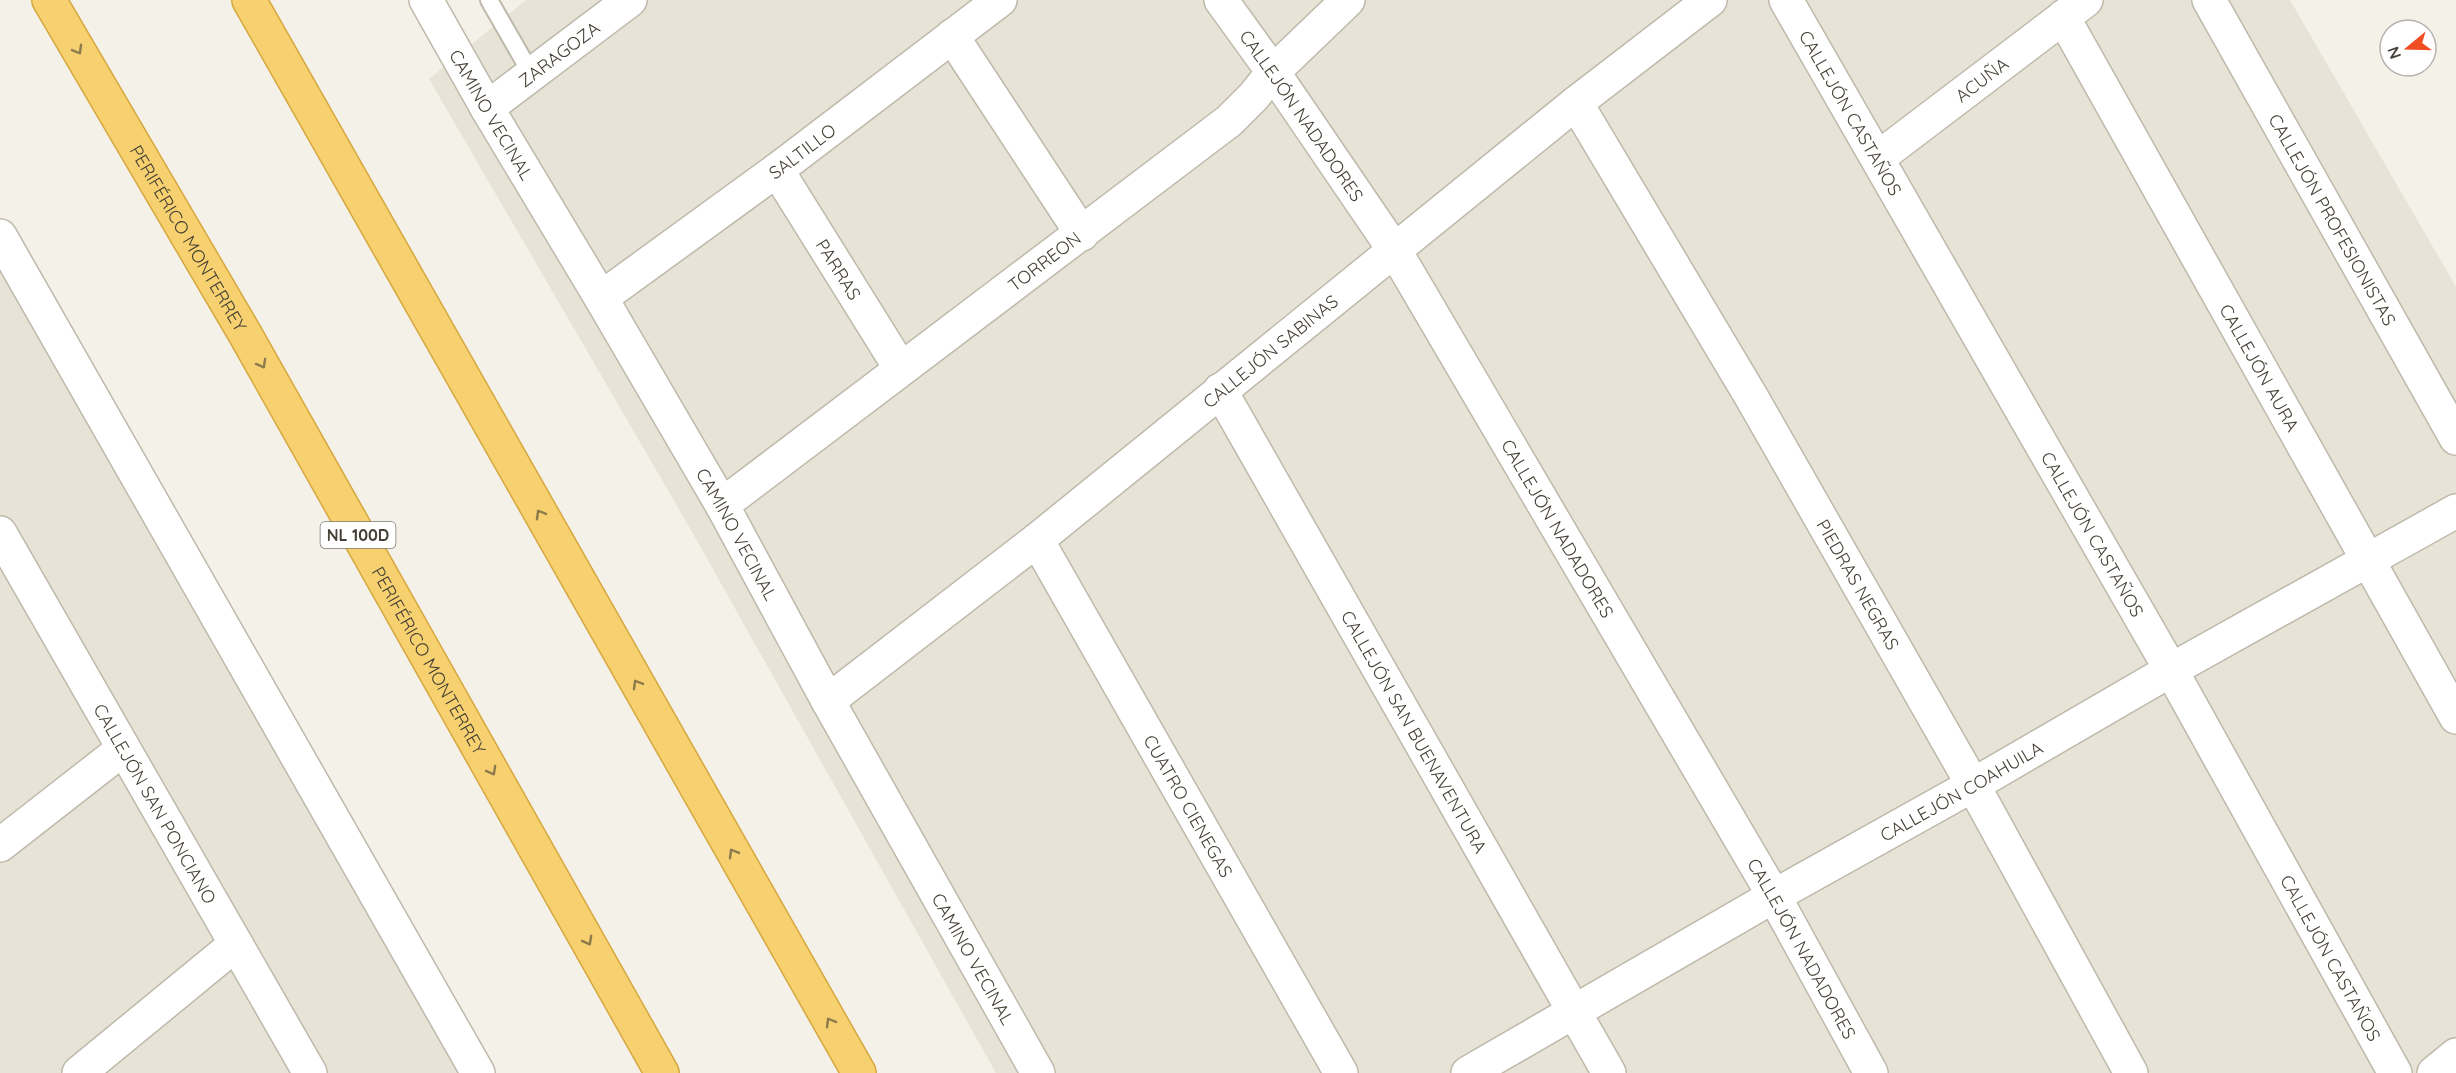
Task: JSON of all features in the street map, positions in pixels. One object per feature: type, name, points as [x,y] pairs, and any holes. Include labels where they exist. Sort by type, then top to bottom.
[{"type":"highway","name":"PERIFÉRICO MONTERREY","points":[[49,0],[245,334],[662,1073]]},
{"type":"highway","points":[[249,0],[859,1073]]},
{"type":"street","name":"CAMINO VECINAL","points":[[426,0],[487,108],[602,298],[722,506],[828,701],[1038,1073]]},
{"type":"street","name":"ZARAGOZA","points":[[487,108],[630,0]]},
{"type":"street","name":"SALTILLO","points":[[602,298],[777,170],[1000,0]]},
{"type":"street","name":"CALLEJÓN NADADORES","points":[[1221,0],[1395,251],[1774,896],[1871,1073]]},
{"type":"street","name":"TORREON","points":[[722,506],[1229,121],[1254,96],[1273,72],[1348,0]]},
{"type":"street","name":"CALLEJÓN SABINAS","points":[[828,701],[1037,540],[1575,103],[1710,0]]},
{"type":"street","name":"CALLEJÓN CASTAÑOS","points":[[1786,0],[2171,670],[2395,1073]]},
{"type":"street","name":"CALLEJÓN PROFESIONISTAS","points":[[2209,0],[2456,438]]},
{"type":"street","name":"ACUÑA","points":[[1878,158],[2075,8]]},
{"type":"street","name":"CALLEJÓN AURA","points":[[2075,8],[2369,560],[2456,717]]},
{"type":"street","points":[[952,36],[1082,234]]},
{"type":"street","name":"PIEDRAS NEGRAS","points":[[1575,103],[1752,398],[1973,785],[2131,1073]]},
{"type":"street","name":"PARRAS","points":[[777,170],[901,369]]},
{"type":"street","points":[[0,236],[478,1073]]},
{"type":"street","name":"CALLEJÓN SAN BUENAVENTURA","points":[[1220,390],[1610,1073]]},
{"type":"street","name":"CALLEJÓN COAHUILA","points":[[1468,1073],[2171,670],[2456,511]]},
{"type":"street","name":"CALLEJÓN SAN PONCIANO","points":[[0,533],[310,1073]]},
{"type":"street","name":"CUATRO CIENEGAS","points":[[1037,540],[1341,1073]]},
{"type":"street","points":[[0,845],[123,750]]},
{"type":"street","points":[[79,1073],[236,944]]},
{"type":"street","points":[[2434,1073],[2456,1055]]},
{"type":"lane","points":[[489,0],[531,75]]},
{"type":"shaded area","points":[[526,0],[2290,0],[2456,287],[2456,1073],[996,1073],[687,523],[429,79]]},
{"type":"shaded area","points":[[0,227],[483,1073],[0,1073]]}]
